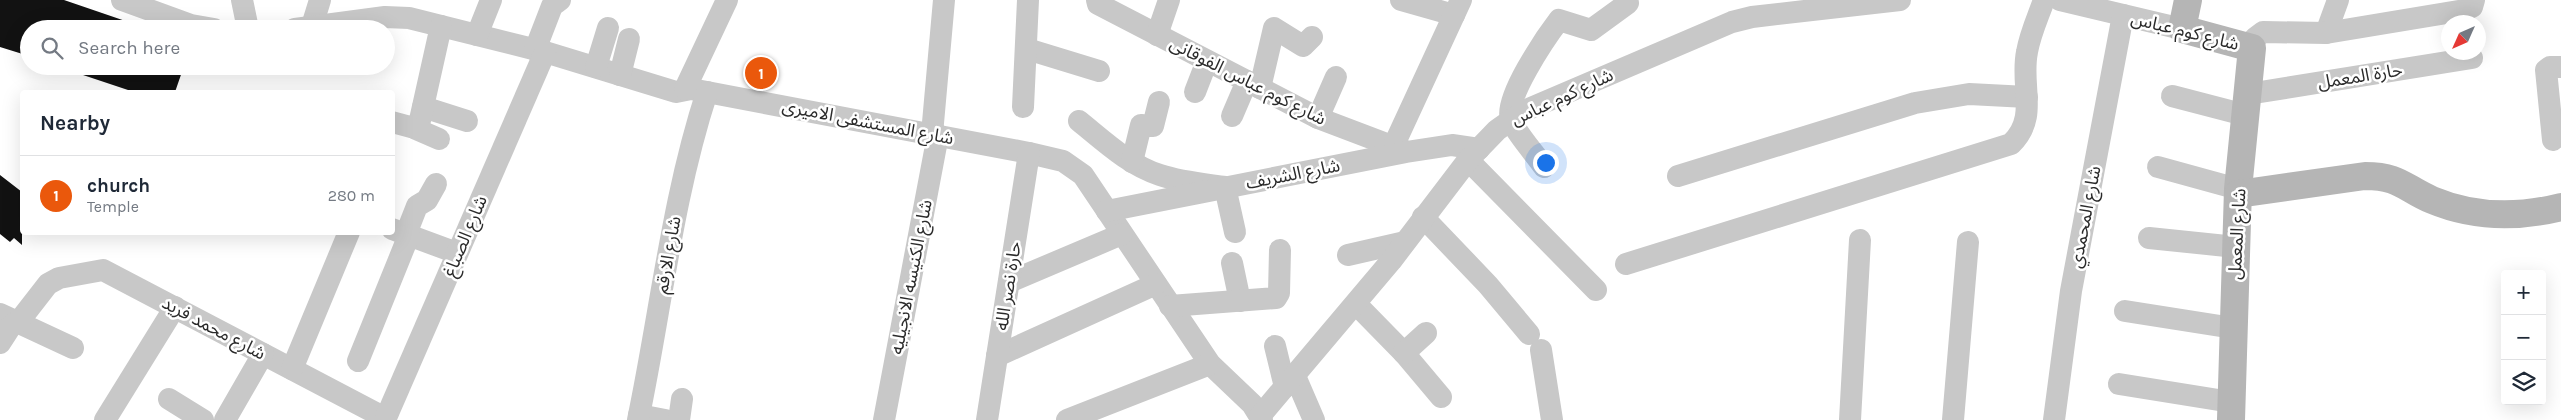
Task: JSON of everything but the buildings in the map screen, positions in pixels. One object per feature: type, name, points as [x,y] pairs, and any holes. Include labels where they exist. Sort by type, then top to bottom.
[{"type":"street","points":[[122,0],[177,20]]},
{"type":"street","points":[[242,0],[246,20]]},
{"type":"street","points":[[308,20],[320,0]]},
{"type":"street","points":[[477,35],[491,0]]},
{"type":"street","name":"شارع الصباغ","points":[[385,419],[457,253],[540,51],[552,6],[560,0]]},
{"type":"street","name":"شارع الارقم","points":[[639,417],[680,185],[690,142],[696,90],[727,0]]},
{"type":"street","name":"شارع الكنيسه الانجيليه","points":[[884,420],[935,134],[944,0]]},
{"type":"street","points":[[1023,106],[1028,0]]},
{"type":"street","name":"شارع كوم عباس الفوقانى","points":[[1097,0],[1098,4],[1318,118],[1399,149]]},
{"type":"street","points":[[1157,35],[1169,0]]},
{"type":"street","points":[[1399,149],[1457,8],[1402,0]]},
{"type":"street","points":[[1544,167],[1510,119],[1510,105],[1515,91],[1558,21],[1561,20],[1591,30],[1629,3],[1627,0]]},
{"type":"street","name":"شارع كوم عباس","points":[[1261,418],[1356,304],[1474,154],[1510,119],[1732,22],[1839,3],[1900,0]]},
{"type":"street","points":[[1626,264],[2012,144],[2023,130],[2027,119],[2027,52],[2044,0]]},
{"type":"street","name":"شارع كوم عباس","points":[[2060,0],[2113,9],[2182,30],[2252,48]]},
{"type":"street","points":[[2182,30],[2188,0]]},
{"type":"street","points":[[2326,33],[2338,0]]},
{"type":"street","points":[[2252,48],[2255,38],[2263,32],[2326,33],[2465,10],[2472,6],[2474,0]]},
{"type":"street","name":"شارع المستشفى الاميرى","points":[[341,20],[398,8],[409,18],[540,51],[676,92],[696,90],[935,134],[1063,161],[1083,175],[1210,364],[1252,404],[1261,418]]},
{"type":"street","name":"شارع المحمدي","points":[[2054,420],[2071,291],[2113,9]]},
{"type":"street","points":[[416,129],[423,107],[441,26]]},
{"type":"street","points":[[596,67],[608,28]]},
{"type":"street","points":[[1232,116],[1253,85],[1274,28],[1304,46],[1312,37]]},
{"type":"street","points":[[620,75],[629,38]]},
{"type":"street","name":"شارع المعمل","points":[[2231,411],[2238,191],[2252,48]]},
{"type":"street","points":[[1026,49],[1099,71]]},
{"type":"street","name":"حارة المعمل","points":[[2247,105],[2462,60]]},
{"type":"street","points":[[1195,92],[1208,61]]},
{"type":"street","points":[[2553,140],[2546,70],[2550,67],[2561,67]]},
{"type":"street","points":[[1318,118],[1336,77]]},
{"type":"street","points":[[1678,176],[1914,103],[1969,94],[2026,97]]},
{"type":"street","points":[[2172,96],[2247,105]]},
{"type":"street","points":[[1132,162],[1141,125],[1153,126],[1159,102]]},
{"type":"street","points":[[423,107],[467,121]]},
{"type":"street","points":[[1079,122],[1132,162],[1174,179],[1225,187],[1235,232]]},
{"type":"street","points":[[395,123],[439,139]]},
{"type":"street","name":"شارع الشريف","points":[[1107,211],[1399,149],[1452,145],[1474,154]]},
{"type":"street","name":"حارة نصر الله","points":[[987,420],[1029,153]]},
{"type":"street","points":[[1474,154],[1596,290]]},
{"type":"street","points":[[2158,168],[2238,191],[2365,176],[2381,176],[2397,180],[2430,200],[2455,209],[2481,214],[2507,216],[2534,214],[2561,207]]},
{"type":"street","points":[[358,361],[403,232],[417,206],[427,200],[436,184]]},
{"type":"street","points":[[1423,217],[1488,285],[1535,342],[1552,420]]},
{"type":"street","points":[[403,232],[457,253]]},
{"type":"street","points":[[1009,282],[1122,234]]},
{"type":"street","points":[[292,369],[348,235]]},
{"type":"street","points":[[2149,238],[2236,246]]},
{"type":"street","points":[[1850,420],[1860,240]]},
{"type":"street","points":[[1348,255],[1405,242]]},
{"type":"street","points":[[1953,420],[1968,242]]},
{"type":"street","points":[[1170,306],[1273,298],[1278,296],[1280,250]]},
{"type":"street","points":[[1232,263],[1240,301]]},
{"type":"street","name":"شارع محمد فريد","points":[[0,343],[11,326],[9,318],[42,294],[53,281],[99,270],[175,307],[385,419]]},
{"type":"street","points":[[997,356],[1156,284]]},
{"type":"street","points":[[1356,304],[1404,353],[1441,398]]},
{"type":"street","points":[[105,420],[175,307]]},
{"type":"street","points":[[2125,311],[2233,328]]},
{"type":"street","points":[[9,318],[73,348]]},
{"type":"street","points":[[1404,353],[1426,333]]},
{"type":"street","points":[[1275,346],[1290,382],[1314,420]]},
{"type":"street","points":[[225,420],[263,354]]},
{"type":"street","points":[[1067,420],[1210,364]]},
{"type":"street","points":[[2119,384],[2231,411]]},
{"type":"street","points":[[169,399],[202,420]]},
{"type":"street","points":[[639,417],[665,420]]},
{"type":"place","name":"church","points":[[761,73]]}]
